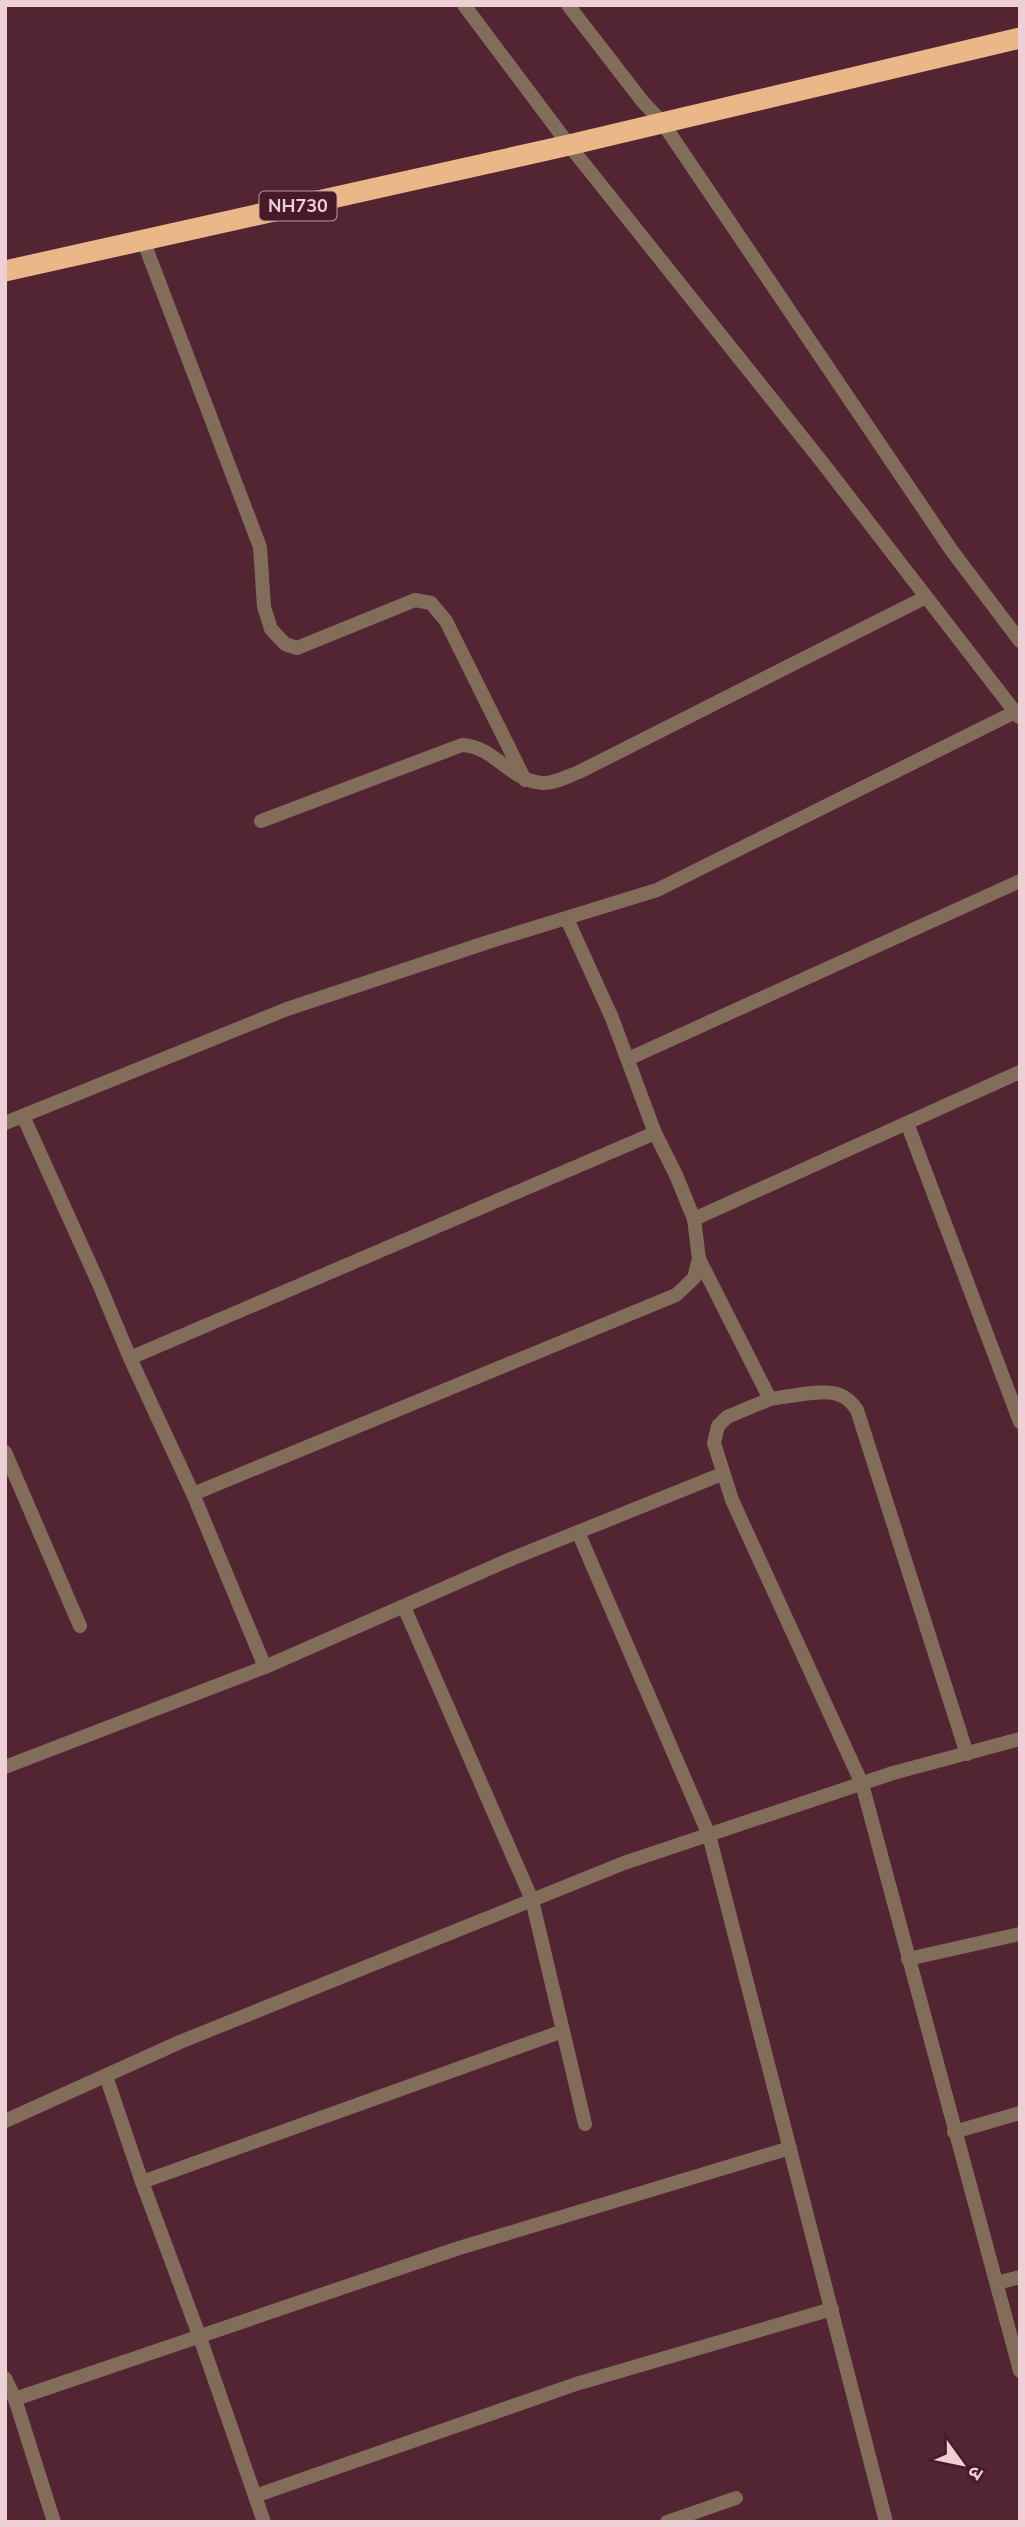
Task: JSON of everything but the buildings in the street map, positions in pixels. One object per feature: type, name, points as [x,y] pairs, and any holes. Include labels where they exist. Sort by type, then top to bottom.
[{"type":"highway","name":"NH730","points":[[5,271],[569,145],[1020,38]]},
{"type":"street","points":[[5,1124],[287,1009],[472,947],[657,890],[1017,715],[822,462],[569,145],[464,5]]},
{"type":"street","points":[[568,5],[643,102],[654,124],[952,551],[1020,641]]},
{"type":"street","points":[[143,240],[260,547],[264,607],[271,629],[285,644],[297,648],[415,600],[431,603],[446,621],[525,780]]},
{"type":"street","points":[[261,821],[462,746],[476,746],[525,780],[544,784],[579,772],[926,597]]},
{"type":"street","points":[[628,1059],[1020,881]]},
{"type":"street","points":[[567,919],[628,1059],[655,1133],[694,1219],[699,1259],[770,1399]]},
{"type":"street","points":[[694,1219],[1020,1072]]},
{"type":"street","points":[[23,1116],[193,1494],[265,1667]]},
{"type":"street","points":[[907,1123],[1020,1422]]},
{"type":"street","points":[[130,1358],[655,1133]]},
{"type":"street","points":[[193,1494],[676,1295],[694,1278],[699,1259]]},
{"type":"street","points":[[967,1754],[857,1410],[851,1401],[828,1392],[770,1399],[727,1417],[718,1426],[713,1443],[722,1475],[862,1784],[1020,2371]]},
{"type":"street","points":[[5,1452],[80,1626]]},
{"type":"street","points":[[5,1767],[265,1667],[511,1559],[722,1475]]},
{"type":"street","points":[[578,1532],[709,1835],[886,2522]]},
{"type":"street","points":[[404,1607],[532,1900],[584,2124]]},
{"type":"street","points":[[5,2121],[180,2042],[624,1863],[893,1773],[1020,1740]]},
{"type":"street","points":[[908,1959],[1020,1934]]},
{"type":"street","points":[[142,2182],[563,2031]]},
{"type":"street","points":[[106,2076],[264,2522]]},
{"type":"street","points":[[954,2132],[1020,2113]]},
{"type":"street","points":[[15,2399],[456,2249],[790,2148]]},
{"type":"street","points":[[997,2283],[1020,2277]]},
{"type":"street","points":[[255,2496],[576,2384],[832,2309]]},
{"type":"street","points":[[5,2378],[15,2399],[54,2522]]},
{"type":"street","points":[[667,2522],[736,2498]]}]
